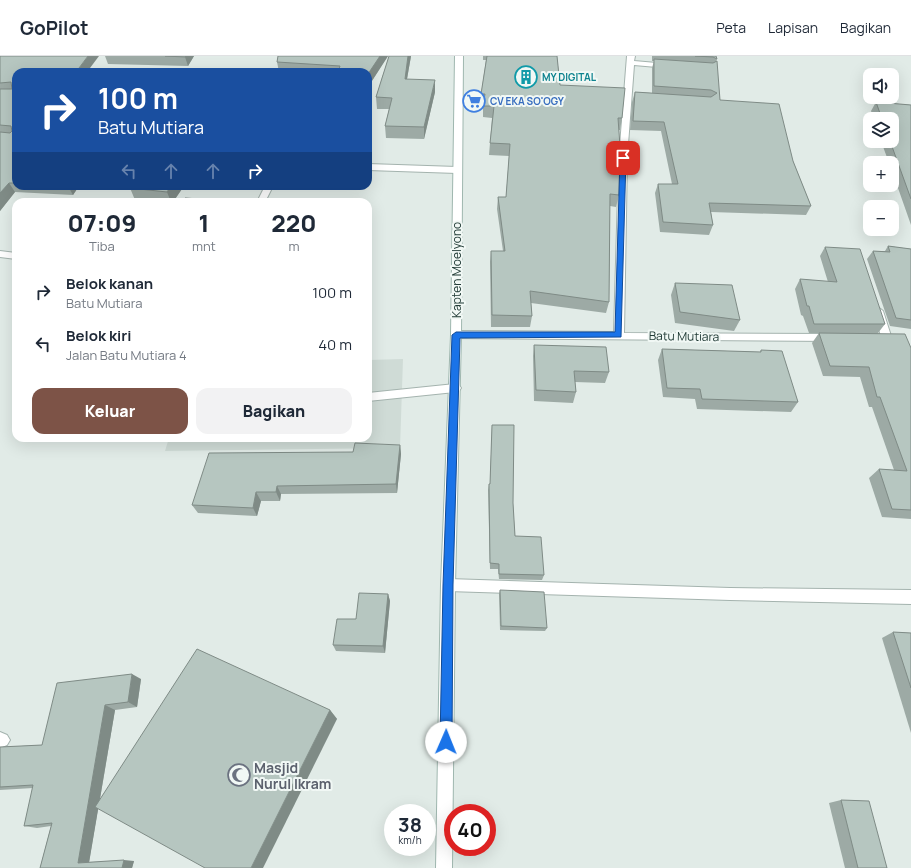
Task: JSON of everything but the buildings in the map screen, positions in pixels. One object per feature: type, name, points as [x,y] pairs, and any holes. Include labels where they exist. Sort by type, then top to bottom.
[{"type":"street","name":"Kapten Moelyono","points":[[444,868],[448,585],[456,335],[459,56]]},
{"type":"street","points":[[619,335],[623,158],[631,97],[630,60],[673,66]]},
{"type":"street","points":[[372,167],[457,170]]},
{"type":"street","points":[[0,254],[12,256]]},
{"type":"street","points":[[875,301],[887,338]]},
{"type":"street","name":"Batu Mutiara","points":[[456,335],[619,335],[840,338]]},
{"type":"street","points":[[372,397],[455,388]]},
{"type":"street","points":[[448,585],[715,594],[911,597]]},
{"type":"shaded area","points":[[403,359],[400,448],[165,451],[168,442],[372,442],[372,360]]},
{"type":"place","name":"MY DIGITAL","points":[[526,77]]},
{"type":"place","name":"CV EKA SO'OGY","points":[[474,101]]},
{"type":"place","name":"Masjid Nurul Ikram","points":[[239,775]]},
{"type":"route","points":[[446,742],[448,585],[456,335],[619,335],[623,158]]}]
